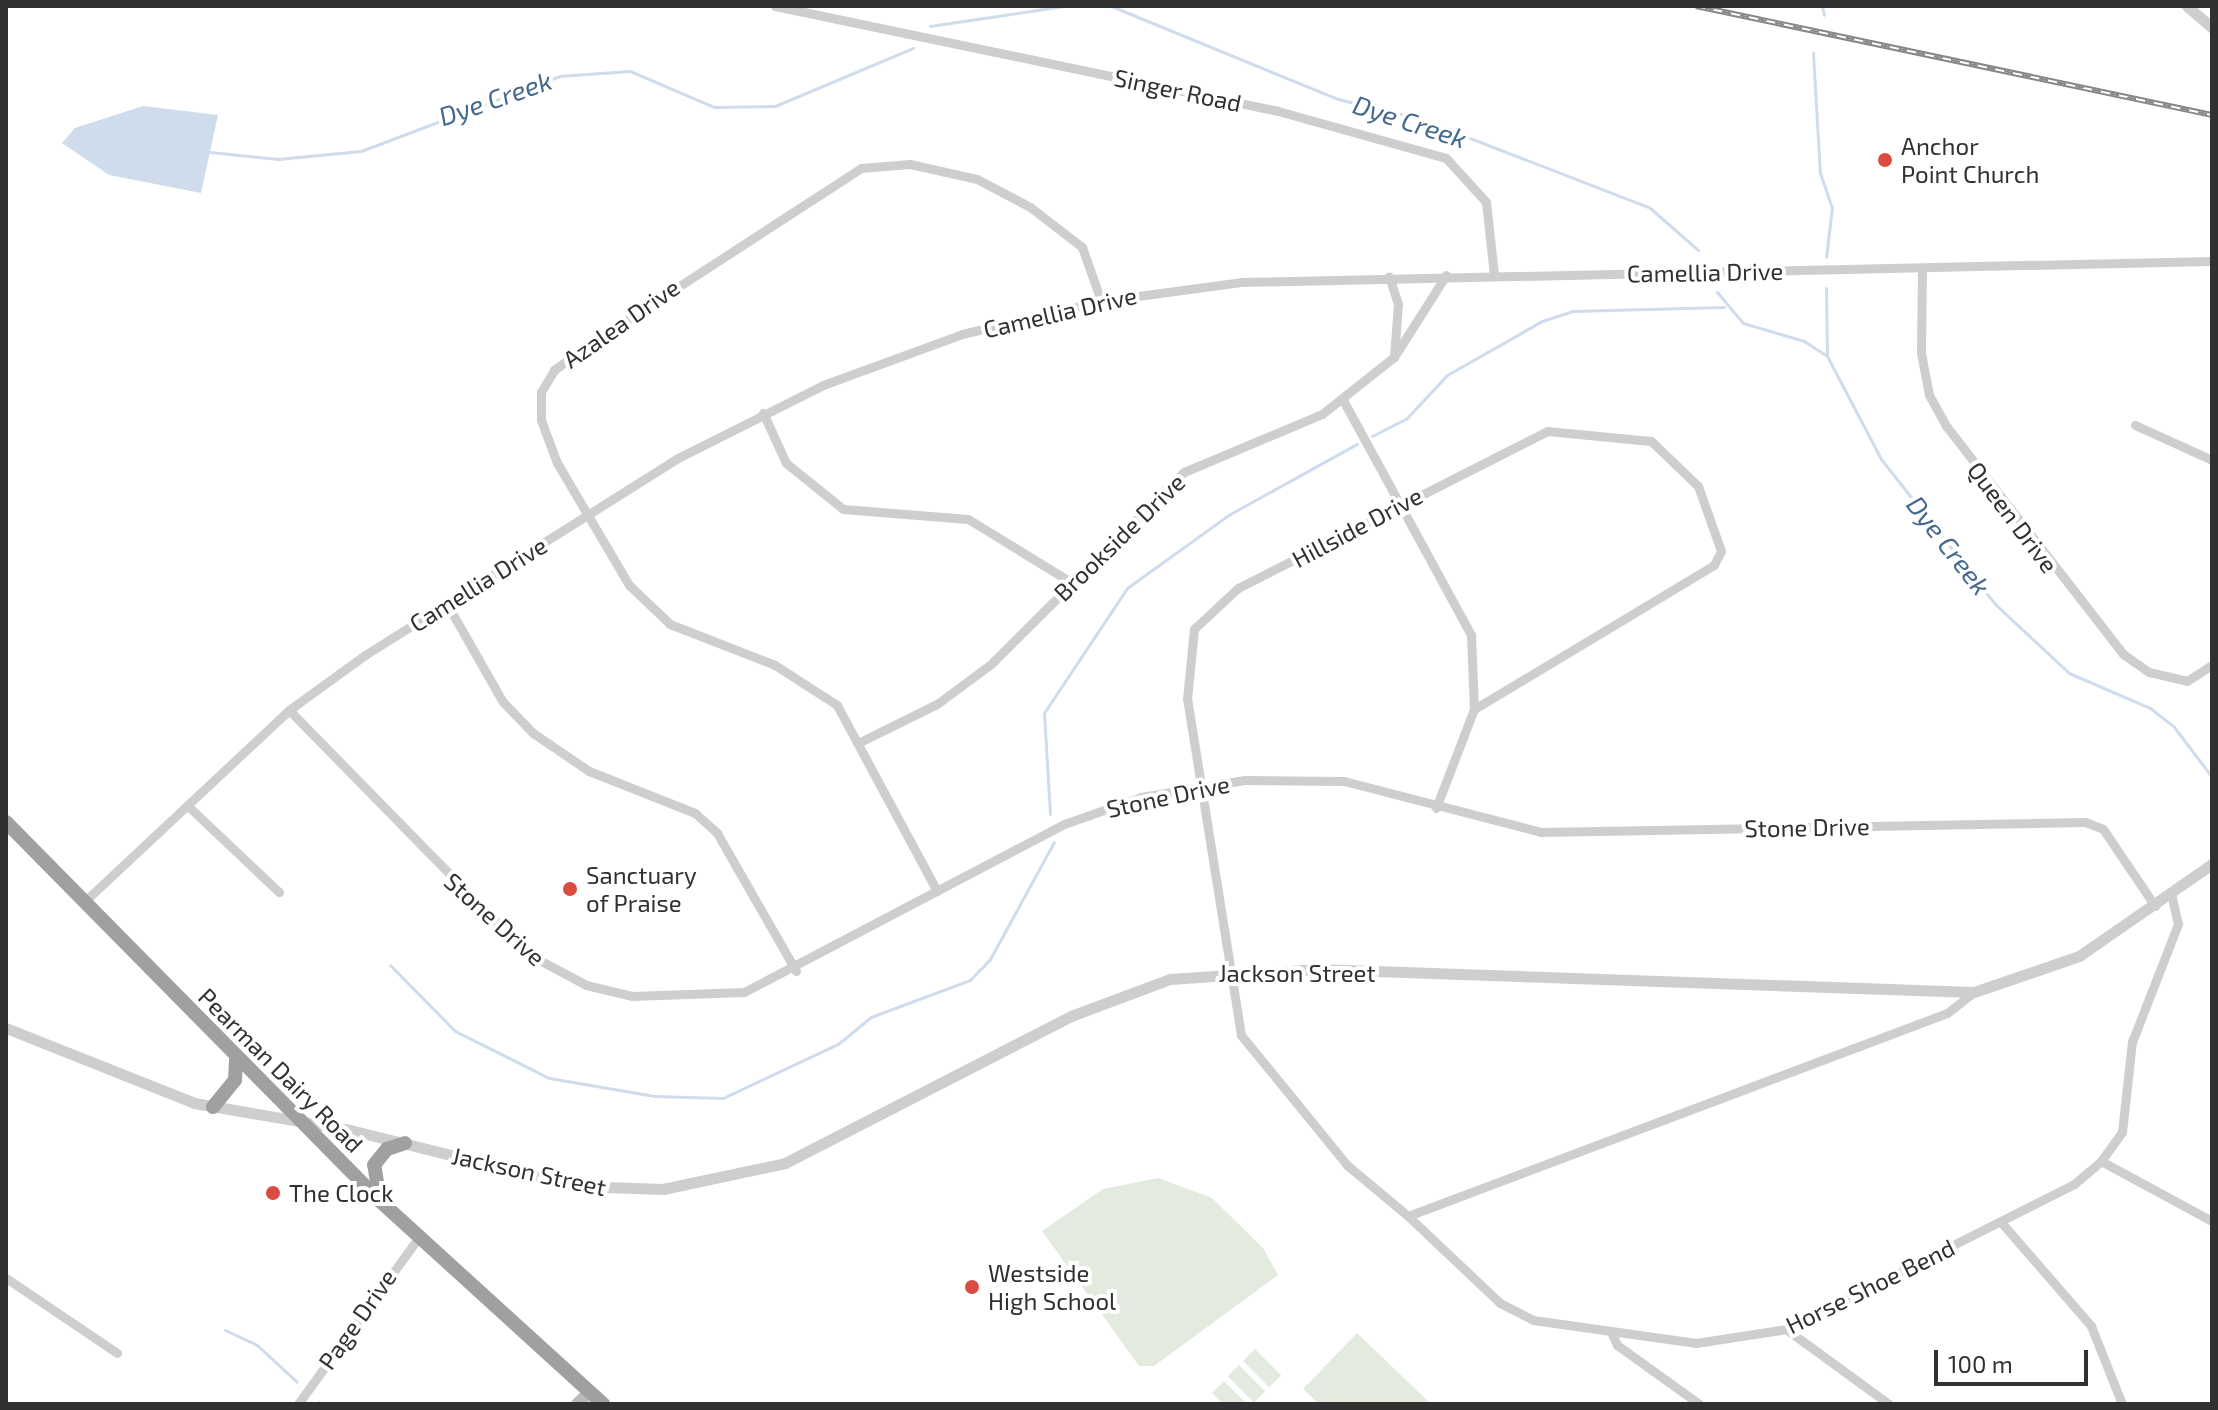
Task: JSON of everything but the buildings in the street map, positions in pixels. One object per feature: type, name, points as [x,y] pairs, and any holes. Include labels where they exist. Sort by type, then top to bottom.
[{"type":"highway","name":"Pearman Dairy Road","points":[[6,822],[380,1201],[603,1404]]},
{"type":"highway","points":[[213,1107],[235,1080],[236,1058]]},
{"type":"highway","points":[[380,1201],[374,1165],[387,1149],[405,1143]]},
{"type":"main road","points":[[577,1404],[589,1392]]},
{"type":"street","name":"Singer Road","points":[[775,6],[1278,111],[1446,158],[1486,202],[1494,275]]},
{"type":"street","points":[[2187,6],[2212,28]]},
{"type":"street","name":"Azalea Drive","points":[[937,891],[860,742],[837,705],[812,687],[652,609],[586,516],[541,420],[541,392],[554,370],[861,168],[937,170],[977,179],[1030,207],[1082,247],[1101,301]]},
{"type":"street","name":"Camellia Drive","points":[[85,901],[189,807],[289,710],[447,604],[586,516],[763,413],[962,334],[1101,301],[1241,282],[1389,276],[1922,269],[2212,261]]},
{"type":"street","name":"Queen Drive","points":[[1922,269],[1921,353],[1929,395],[1947,427],[2123,654],[2149,672],[2187,681],[2212,665]]},
{"type":"street","name":"Brookside Drive","points":[[860,742],[937,704],[991,664],[1184,472],[1343,400],[1394,357],[1446,275]]},
{"type":"street","points":[[1389,276],[1398,304],[1394,357]]},
{"type":"street","points":[[1343,400],[1471,635],[1474,709],[1436,808]]},
{"type":"street","points":[[763,413],[786,463],[827,500],[843,509],[968,519],[1071,582]]},
{"type":"street","points":[[2135,425],[2212,460]]},
{"type":"street","name":"Hillside Drive","points":[[1408,1216],[1347,1165],[1253,1056],[1233,1004],[1231,969],[1187,699],[1194,629],[1238,588],[1547,431],[1576,429],[1651,441],[1678,460],[1698,486],[1721,551],[1714,565],[1474,709]]},
{"type":"street","points":[[447,604],[503,702],[533,733],[589,771],[695,813],[717,833],[796,971]]},
{"type":"street","name":"Stone Drive","points":[[289,710],[475,907],[547,967],[607,991],[671,999],[744,992],[796,971],[937,891],[1101,808],[1203,787],[1344,781],[1436,808],[1541,832],[2085,822],[2103,829],[2155,906]]},
{"type":"street","points":[[189,807],[279,892]]},
{"type":"street","name":"Jackson Street","points":[[6,1028],[162,1094],[213,1107],[405,1143],[576,1186],[663,1189],[722,1180],[831,1144],[1111,999],[1231,969],[1974,992],[2079,956],[2212,864]]},
{"type":"street","name":"Horse Shoe Bend","points":[[1408,1216],[1510,1310],[1611,1332],[1696,1343],[1786,1329],[2001,1222],[2101,1161],[2122,1132],[2132,1042],[2178,924],[2171,894]]},
{"type":"street","points":[[1408,1216],[1947,1013],[1974,992]]},
{"type":"street","points":[[2101,1161],[2212,1221]]},
{"type":"street","points":[[2001,1222],[2091,1326],[2122,1404]]},
{"type":"street","name":"Page Drive","points":[[298,1404],[418,1238]]},
{"type":"street","points":[[6,1278],[117,1353]]},
{"type":"street","points":[[1786,1329],[1889,1404]]},
{"type":"street","points":[[1611,1332],[1617,1345],[1699,1404]]},
{"type":"shaded area","points":[[1158,1178],[1212,1198],[1263,1248],[1278,1275],[1154,1366],[1139,1366],[1042,1231],[1103,1189]]},
{"type":"shaded area","points":[[1357,1333],[1431,1404],[1319,1404],[1303,1389]]},
{"type":"shaded area","points":[[1255,1349],[1281,1375],[1269,1387],[1243,1361]]},
{"type":"shaded area","points":[[1239,1365],[1265,1391],[1254,1402],[1228,1376]]},
{"type":"shaded area","points":[[1224,1381],[1247,1404],[1223,1404],[1212,1393]]},
{"type":"water","points":[[143,106],[218,115],[201,193],[109,175],[62,143],[75,128]]},
{"type":"waterway","name":"Dye Creek","points":[[930,26],[1064,6]]},
{"type":"waterway","name":"Dye Creek","points":[[1111,6],[1338,99],[1421,119],[1650,208],[1698,250]]},
{"type":"waterway","points":[[1822,6],[1824,15]]},
{"type":"waterway","name":"Dye Creek","points":[[210,152],[278,159],[361,151],[559,76],[630,71],[714,107],[775,106],[913,48]]},
{"type":"waterway","points":[[1813,53],[1820,173],[1832,207],[1826,257]]},
{"type":"waterway","points":[[1826,288],[1827,356]]},
{"type":"waterway","name":"Dye Creek","points":[[1717,292],[1743,323],[1804,341],[1827,356],[1881,459],[1995,604],[2069,673],[2150,708],[2174,727],[2212,777]]},
{"type":"waterway","points":[[1372,436],[1406,419],[1447,375],[1542,321],[1572,311],[1724,307]]},
{"type":"waterway","points":[[1050,814],[1044,713],[1127,588],[1230,514],[1357,444]]},
{"type":"waterway","points":[[390,965],[455,1031],[549,1078],[654,1096],[723,1098],[838,1044],[871,1017],[970,980],[990,959],[1054,842]]},
{"type":"waterway","points":[[225,1330],[257,1345],[297,1382]]},
{"type":"railway","points":[[1696,6],[2212,115]]},
{"type":"place","name":"Anchor Point Church","points":[[1885,160]]},
{"type":"place","name":"Sanctuary of Praise","points":[[570,889]]},
{"type":"place","name":"The Clock","points":[[273,1193]]},
{"type":"place","name":"Westside High School","points":[[972,1287]]}]
